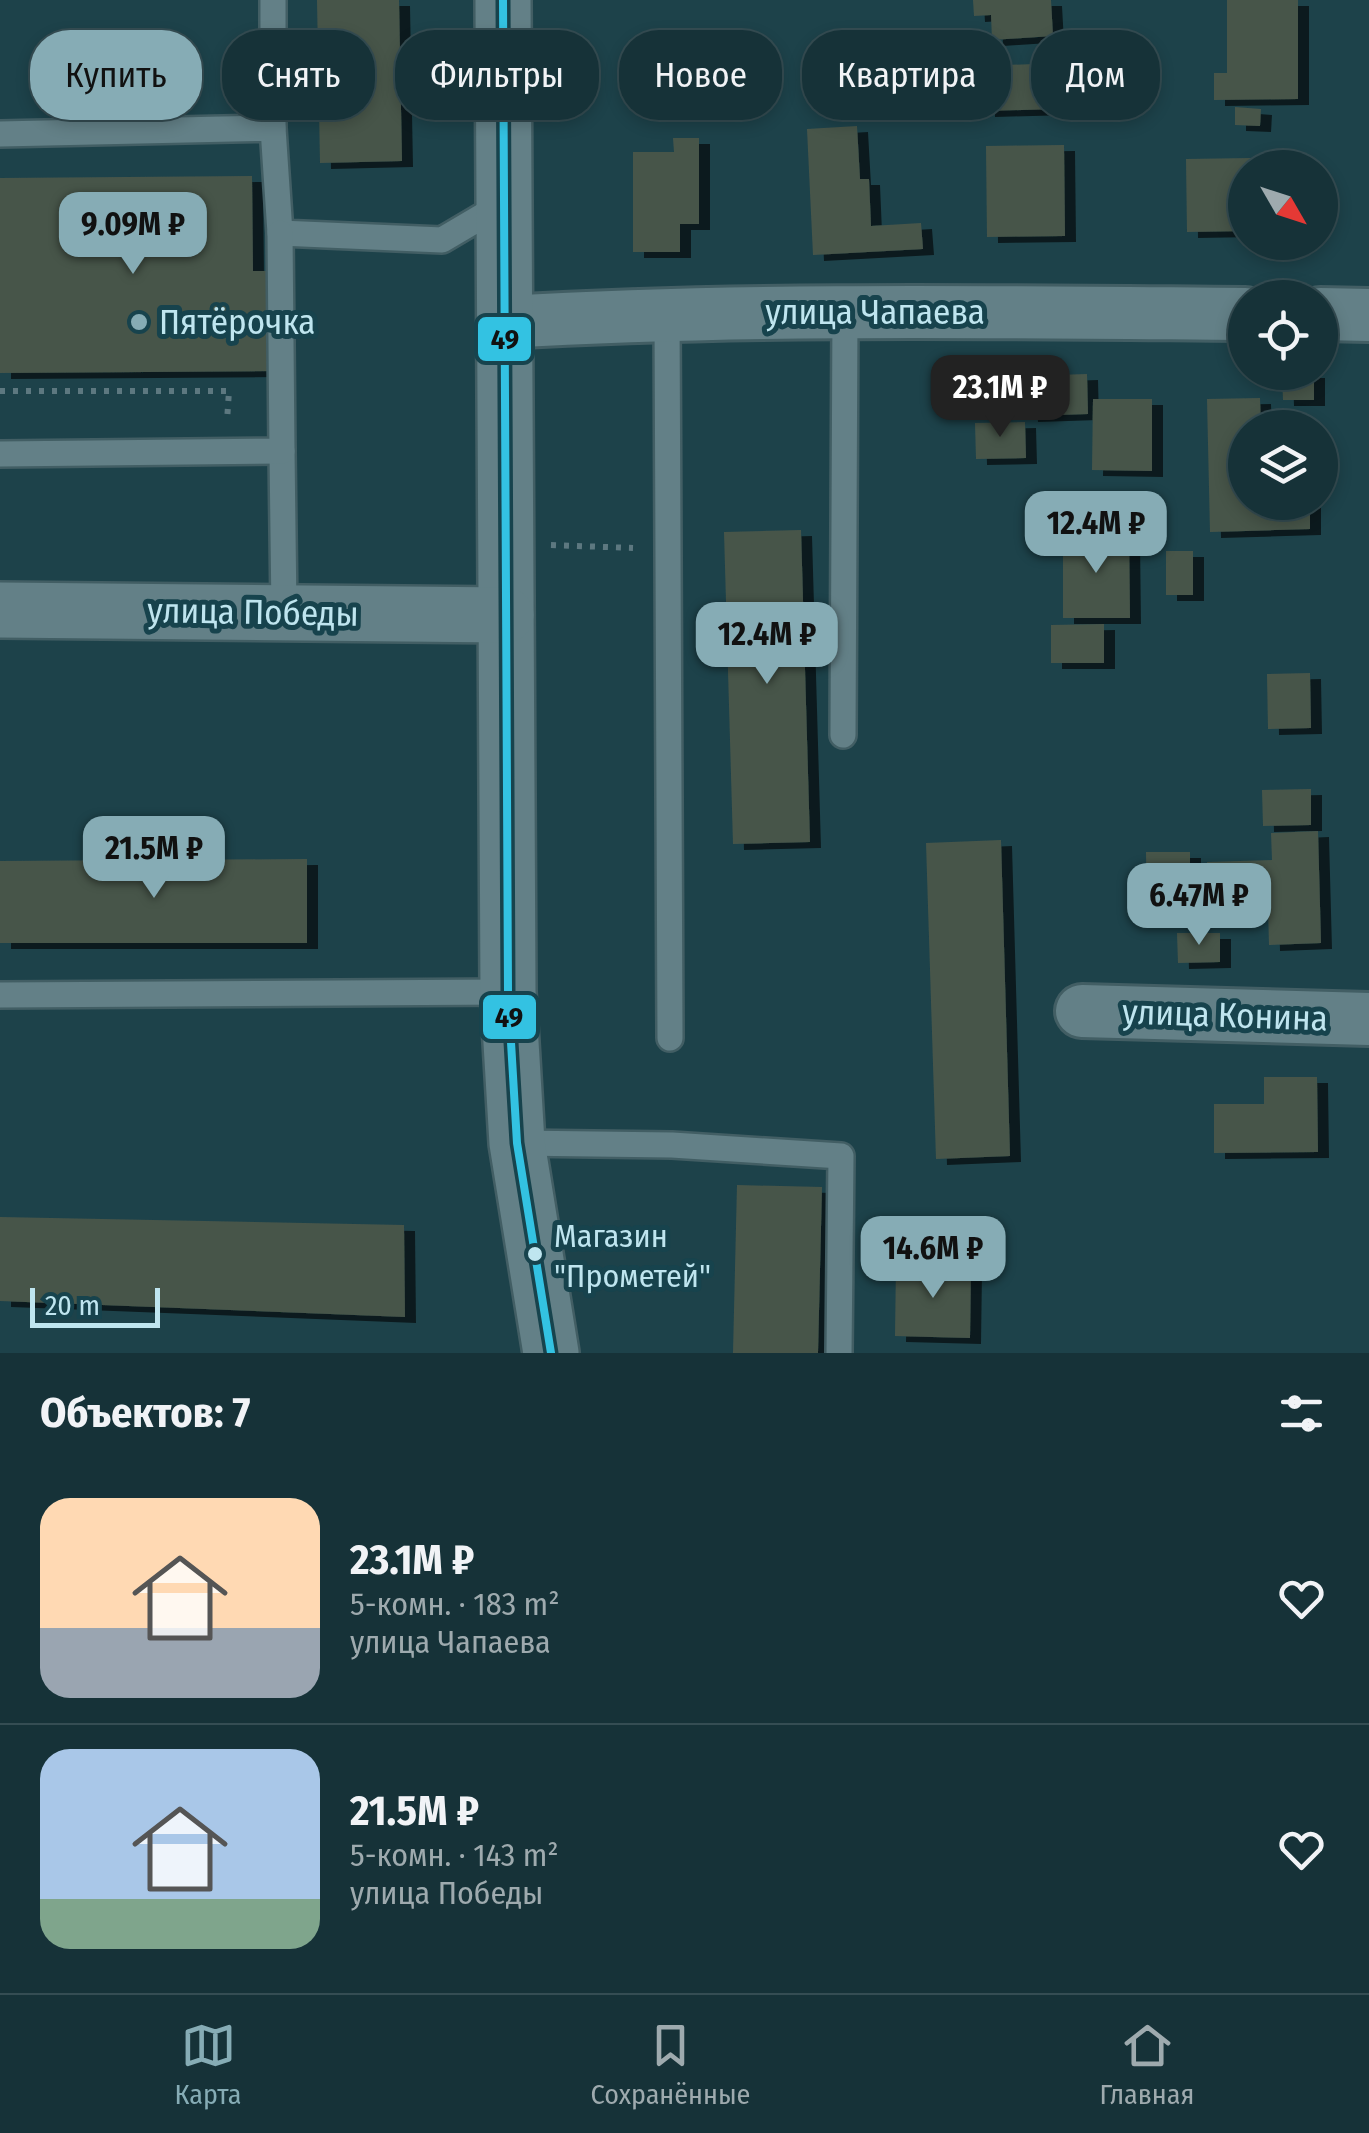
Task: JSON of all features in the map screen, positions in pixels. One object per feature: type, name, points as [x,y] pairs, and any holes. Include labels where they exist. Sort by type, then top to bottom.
[{"type":"street","points":[[503,0],[508,992],[517,1143],[550,1353]]},
{"type":"street","name":"улица Чапаева","points":[[505,322],[667,313],[1228,314]]},
{"type":"street","points":[[1338,314],[1369,315]]},
{"type":"street","name":"улица Победы","points":[[0,610],[506,615]]},
{"type":"street","name":"улица Конина","points":[[1082,1011],[1369,1019]]},
{"type":"lane","points":[[273,0],[284,612]]},
{"type":"lane","points":[[0,134],[274,128]]},
{"type":"lane","points":[[280,233],[442,240],[504,204]]},
{"type":"lane","points":[[843,735],[845,311]]},
{"type":"lane","points":[[667,313],[670,1038]]},
{"type":"lane","points":[[0,454],[282,451]]},
{"type":"lane","points":[[0,995],[508,992]]},
{"type":"lane","points":[[517,1143],[672,1145],[841,1156],[839,1353]]},
{"type":"path","points":[[0,390],[229,391]]},
{"type":"path","points":[[550,545],[668,550]]},
{"type":"building","points":[[317,0],[399,0],[395,120],[401,120],[402,161],[320,163],[319,120],[375,120],[375,30],[318,30]]},
{"type":"building","points":[[973,0],[1051,0],[1053,30],[1031,30],[1031,37],[1011,39],[1011,30],[992,30],[991,15],[974,16]]},
{"type":"building","points":[[1227,0],[1298,0],[1298,99],[1214,100],[1214,73],[1227,73]]},
{"type":"building","points":[[1031,64],[1031,110],[1011,110],[1011,65]]},
{"type":"building","points":[[1235,107],[1261,109],[1260,126],[1235,125]]},
{"type":"building","points":[[857,126],[860,179],[869,179],[871,226],[921,223],[923,249],[813,255],[807,129]]},
{"type":"building","points":[[673,138],[699,138],[699,224],[680,224],[680,252],[633,252],[633,152],[674,152]]},
{"type":"building","points":[[1064,145],[1065,236],[987,237],[986,146]]},
{"type":"building","points":[[1228,158],[1228,231],[1187,232],[1186,159]]},
{"type":"building","points":[[252,176],[253,271],[278,271],[277,371],[0,373],[0,178]]},
{"type":"building","points":[[1087,374],[1088,414],[1027,416],[1025,376]]},
{"type":"building","points":[[1283,390],[1314,390],[1314,400],[1283,400]]},
{"type":"building","points":[[1260,398],[1260,410],[1228,410],[1228,520],[1310,520],[1310,529],[1210,532],[1207,399]]},
{"type":"building","points":[[1093,399],[1152,399],[1152,471],[1092,470]]},
{"type":"building","points":[[1025,422],[1026,458],[976,459],[975,423]]},
{"type":"building","points":[[801,530],[810,842],[733,844],[724,532]]},
{"type":"building","points":[[1063,534],[1129,534],[1130,618],[1063,618]]},
{"type":"building","points":[[1166,551],[1193,551],[1193,595],[1166,595]]},
{"type":"building","points":[[1104,624],[1104,663],[1051,663],[1051,625]]},
{"type":"building","points":[[1310,673],[1311,728],[1268,729],[1267,674]]},
{"type":"building","points":[[1311,789],[1311,825],[1263,826],[1262,790]]},
{"type":"building","points":[[1318,831],[1321,943],[1269,945],[1268,908],[1209,910],[1207,862],[1272,860],[1271,833]]},
{"type":"building","points":[[1001,840],[1010,1156],[936,1159],[926,843]]},
{"type":"building","points":[[1146,852],[1190,852],[1190,921],[1147,922]]},
{"type":"building","points":[[307,859],[307,943],[0,943],[0,861]]},
{"type":"building","points":[[1177,933],[1220,933],[1220,962],[1178,963]]},
{"type":"building","points":[[1264,1077],[1317,1077],[1318,1152],[1214,1153],[1214,1104],[1264,1104]]},
{"type":"building","points":[[737,1185],[822,1187],[818,1353],[733,1353]]},
{"type":"building","points":[[0,1217],[404,1225],[405,1317],[0,1301]]},
{"type":"building","points":[[896,1265],[971,1266],[970,1338],[895,1336]]},
{"type":"transit line","name":"49","points":[[503,0],[508,992],[517,1143],[551,1353]]},
{"type":"place","name":"Пятёрочка","points":[[139,322]]},
{"type":"place","name":"Магазин \"Прометей\"","points":[[535,1254]]}]
